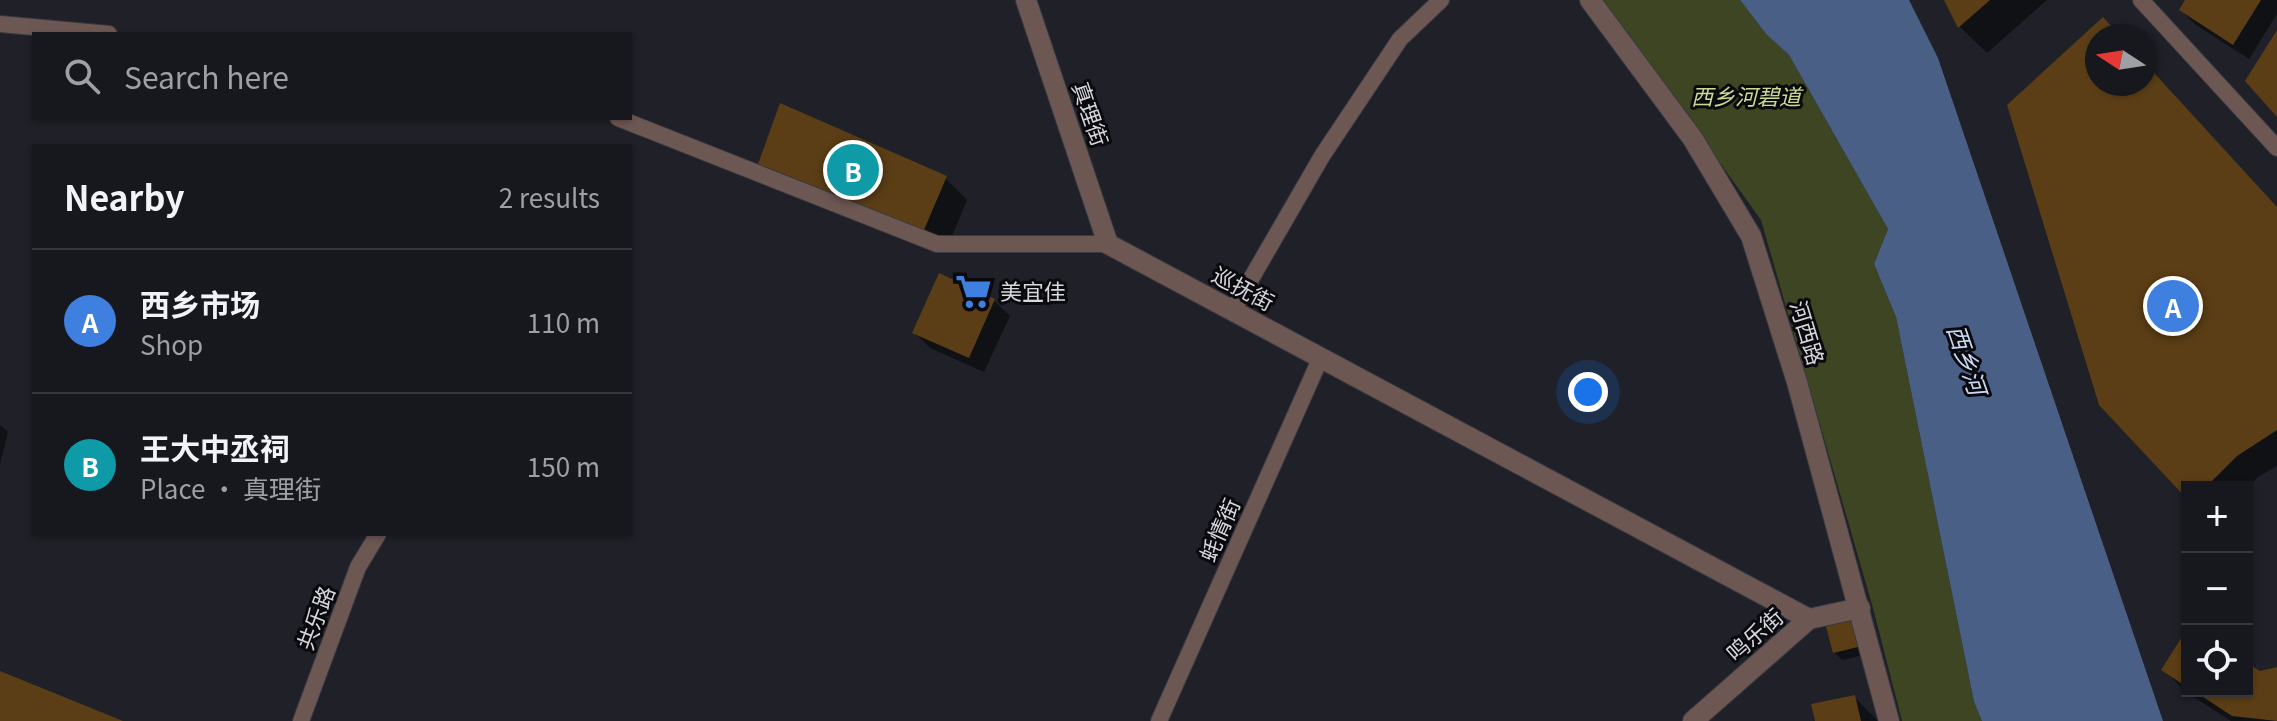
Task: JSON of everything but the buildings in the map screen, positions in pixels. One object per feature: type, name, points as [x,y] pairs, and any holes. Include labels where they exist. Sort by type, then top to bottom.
[{"type":"street","name":"真理街","points":[[1026,0],[1108,244]]},
{"type":"street","name":"河西路","points":[[1590,0],[1693,139],[1751,236],[1797,382],[1889,721]]},
{"type":"street","name":"巡抚街","points":[[1108,244],[1809,619]]},
{"type":"street","name":"鸣乐街","points":[[1693,721],[1809,619],[1860,608]]},
{"type":"lane","points":[[1233,310],[1322,156],[1400,39],[1441,0]]},
{"type":"lane","points":[[2141,0],[2277,148]]},
{"type":"lane","points":[[0,24],[87,32]]},
{"type":"lane","name":"巡抚街","points":[[623,120],[937,244],[1108,244]]},
{"type":"lane","name":"蚝情街","points":[[1159,721],[1321,357]]},
{"type":"lane","name":"共乐路","points":[[301,721],[358,567],[377,536]]},
{"type":"green space","name":"西乡河碧道","points":[[1603,0],[1740,0],[1766,34],[1789,55],[1888,229],[1874,264],[1896,317],[1974,702],[1982,721],[1902,721],[1873,608],[1761,220]]},
{"type":"water","name":"西乡河","points":[[1740,0],[1909,0],[1938,58],[2163,721],[1982,721],[1974,702],[1896,317],[1874,264],[1888,229],[1789,55],[1766,34]]},
{"type":"place","name":"王大中丞祠","points":[[853,170]]},
{"type":"place","name":"美宜佳","points":[[974,292]]},
{"type":"place","name":"西乡市场","points":[[2173,306]]}]
